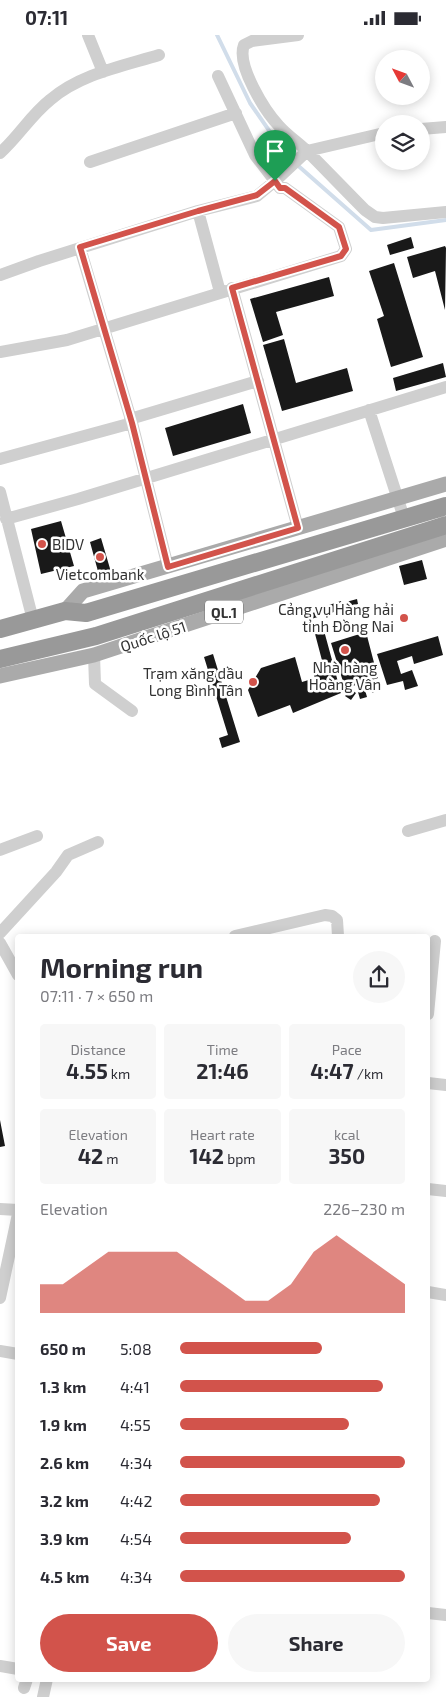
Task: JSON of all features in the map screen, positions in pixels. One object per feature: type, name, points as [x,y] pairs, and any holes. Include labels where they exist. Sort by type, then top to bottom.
[{"type":"highway","name":"QL.1","points":[[0,629],[65,611],[86,613],[446,505]]},
{"type":"highway","name":"Quốc lộ 51","points":[[0,659],[96,636],[446,525]]},
{"type":"main road","points":[[65,611],[83,591],[446,483]]},
{"type":"main road","name":"Quốc lộ 51","points":[[0,676],[94,655],[446,539]]},
{"type":"street","points":[[88,35],[103,72]]},
{"type":"street","points":[[298,35],[252,41],[244,45],[241,52],[246,73],[278,125],[307,151],[365,210],[375,217],[383,218],[446,212]]},
{"type":"street","points":[[0,153],[50,99],[83,80],[159,55]]},
{"type":"street","points":[[0,352],[43,346],[105,329],[345,253],[346,249],[339,227],[285,188],[280,188],[255,155],[218,76]]},
{"type":"street","points":[[90,162],[236,113]]},
{"type":"street","points":[[430,128],[446,127]]},
{"type":"street","points":[[0,275],[80,247],[257,195],[307,151],[375,135]]},
{"type":"street","points":[[198,211],[258,381],[298,528]]},
{"type":"street","points":[[80,247],[131,421],[168,567]]},
{"type":"street","points":[[0,459],[131,421],[258,381]]},
{"type":"street","points":[[6,519],[446,387]]},
{"type":"street","points":[[369,410],[404,518]]},
{"type":"street","points":[[0,492],[32,620]]},
{"type":"street","points":[[94,655],[95,684],[132,711]]},
{"type":"street","points":[[408,831],[446,820]]},
{"type":"street","points":[[0,851],[37,836]]},
{"type":"street","points":[[0,933],[56,873],[68,855],[98,842]]},
{"type":"street","points":[[244,934],[325,915],[332,916],[337,920],[338,934]]},
{"type":"street","points":[[430,990],[434,941]]},
{"type":"street","points":[[0,943],[15,970]]},
{"type":"street","points":[[430,1083],[446,1085]]},
{"type":"street","points":[[430,1189],[446,1191]]},
{"type":"street","points":[[0,1209],[15,1210]]},
{"type":"street","points":[[0,1298],[14,1255]]},
{"type":"street","points":[[430,1292],[446,1295]]},
{"type":"street","points":[[0,1351],[15,1354]]},
{"type":"street","points":[[430,1613],[446,1615]]},
{"type":"street","points":[[0,1665],[15,1668]]},
{"type":"street","points":[[43,1697],[46,1682]]},
{"type":"building","points":[[411,237],[414,248],[390,255],[387,245]]},
{"type":"building","points":[[445,246],[445,310],[435,271],[413,278],[407,257]]},
{"type":"building","points":[[394,263],[423,357],[391,367],[377,319],[384,316],[369,271]]},
{"type":"building","points":[[329,277],[334,296],[276,312],[283,335],[263,342],[250,299]]},
{"type":"building","points":[[284,339],[296,383],[347,368],[353,391],[282,411],[263,345]]},
{"type":"building","points":[[443,363],[446,377],[396,391],[393,378]]},
{"type":"building","points":[[243,404],[251,433],[173,456],[165,428]]},
{"type":"building","points":[[61,521],[74,566],[41,574],[31,529]]},
{"type":"building","name":"Vietcombank","points":[[101,538],[111,572],[99,575],[90,542]]},
{"type":"building","points":[[422,560],[427,579],[404,585],[399,566]]},
{"type":"building","points":[[357,599],[358,604],[348,607],[346,602]]},
{"type":"building","points":[[341,601],[343,609],[328,614],[326,606]]},
{"type":"building","points":[[319,611],[321,616],[311,619],[309,614]]},
{"type":"building","points":[[323,627],[341,693],[293,713],[290,705],[258,717],[248,690],[261,668],[295,657],[302,682],[315,678],[313,672],[324,668],[314,630]]},
{"type":"building","points":[[366,632],[378,678],[363,683],[367,697],[360,699],[356,685],[345,688],[331,643]]},
{"type":"building","points":[[438,636],[443,655],[414,664],[412,656],[397,661],[401,674],[412,670],[418,686],[405,690],[403,681],[387,685],[377,654]]},
{"type":"building","points":[[213,654],[240,742],[222,748],[219,738],[228,735],[204,657]]},
{"type":"building","points":[[373,682],[378,686],[373,693],[368,689]]},
{"type":"building","points":[[350,689],[356,693],[351,700],[345,696]]},
{"type":"building","points":[[0,1120],[5,1146],[0,1147]]},
{"type":"waterway","points":[[217,35],[250,103],[286,155],[371,230],[446,220]]},
{"type":"place","name":"BIDV","points":[[42,544]]},
{"type":"place","name":"Vietcombank","points":[[100,557]]},
{"type":"place","name":"Cảng vụ Hàng hải tỉnh Đồng Nai","points":[[404,618]]},
{"type":"place","name":"Nhà hàng Hoàng Vân","points":[[345,650]]},
{"type":"place","name":"Trạm xăng dầu Long Bình Tân","points":[[253,682]]},
{"type":"route","points":[[275,181],[280,188],[285,188],[339,227],[346,249],[345,253],[341,256],[232,288],[298,528],[168,567],[132,423],[80,247],[198,211],[243,200],[257,195],[275,181]]}]
